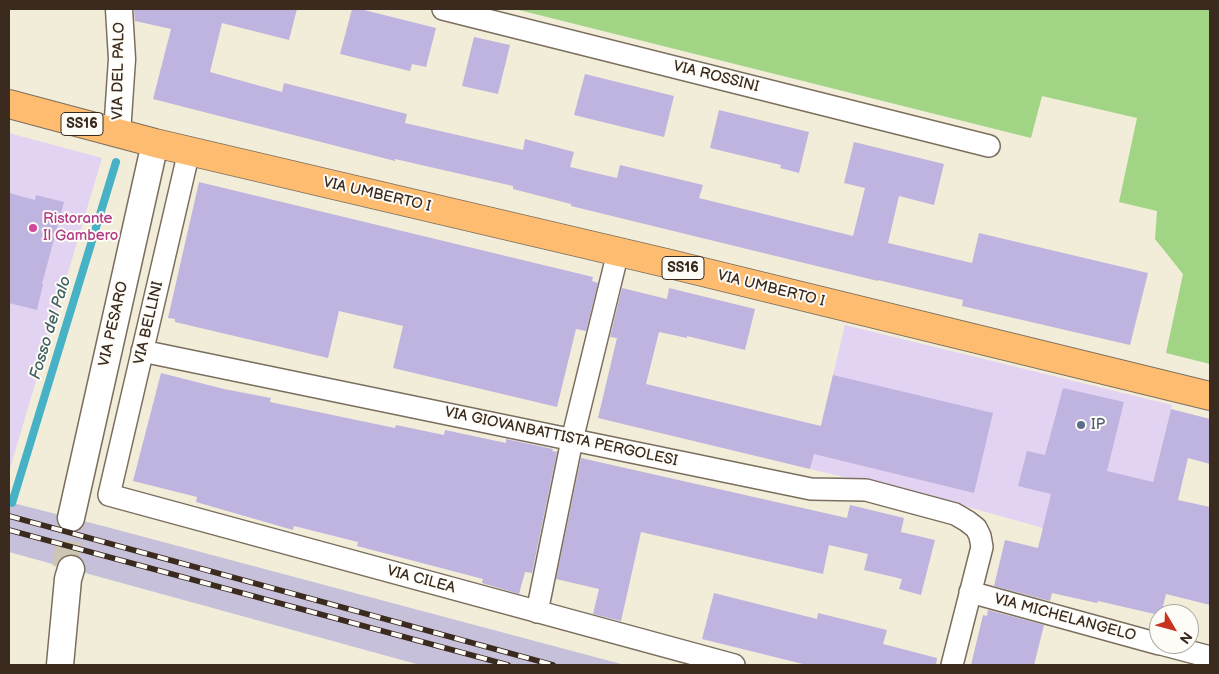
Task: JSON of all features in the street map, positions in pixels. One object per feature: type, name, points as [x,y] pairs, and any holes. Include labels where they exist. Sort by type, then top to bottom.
[{"type":"main road","name":"SS16","points":[[9,104],[156,143]]},
{"type":"main road","name":"VIA UMBERTO I","points":[[156,143],[618,252],[1210,396]]},
{"type":"street","name":"VIA DEL PALO","points":[[117,133],[122,60],[119,9]]},
{"type":"street","name":"VIA ROSSINI","points":[[443,9],[989,146]]},
{"type":"street","name":"VIA PESARO","points":[[74,514],[156,143]]},
{"type":"street","name":"VIA BELLINI","points":[[108,495],[189,151]]},
{"type":"street","points":[[537,612],[572,440],[618,252]]},
{"type":"street","name":"VIA GIOVANBATTISTA PERGOLESI","points":[[142,350],[811,489],[866,490],[955,514],[967,520],[976,528],[980,536],[982,547],[970,592]]},
{"type":"street","name":"VIA CILEA","points":[[108,495],[734,665]]},
{"type":"street","points":[[60,665],[68,572]]},
{"type":"street","points":[[952,665],[970,592]]},
{"type":"street","name":"VIA MICHELANGELO","points":[[970,592],[1149,641]]},
{"type":"street","name":"VIA MICHELANGELO","points":[[1196,654],[1210,658]]},
{"type":"shaded area","points":[[9,133],[102,158],[9,472]]},
{"type":"shaded area","points":[[845,325],[1172,405],[1144,517],[1043,528],[968,507],[810,469]]},
{"type":"shaded area","points":[[9,502],[625,665],[420,665],[9,552]]},
{"type":"green space","points":[[515,9],[1210,9],[1210,364],[1166,353],[1183,274],[1155,239],[1157,211],[1119,202],[1137,118],[1042,96],[1031,138]]},
{"type":"building","points":[[134,9],[297,9],[289,40],[222,23],[210,72],[282,92],[284,83],[407,114],[405,123],[523,150],[525,139],[574,152],[570,167],[617,178],[620,165],[703,185],[699,198],[853,236],[865,188],[844,183],[854,142],[944,164],[934,205],[899,196],[888,243],[972,263],[979,233],[1148,273],[1130,345],[962,306],[963,300],[571,206],[571,204],[513,189],[513,186],[395,159],[395,161],[153,99],[171,29],[135,21]]},
{"type":"building","points":[[352,9],[360,9],[436,28],[426,67],[412,64],[410,71],[340,54]]},
{"type":"building","points":[[474,37],[510,45],[498,94],[462,86]]},
{"type":"building","points":[[585,74],[674,96],[664,137],[574,115]]},
{"type":"building","points":[[719,110],[809,132],[799,173],[780,168],[781,165],[710,148]]},
{"type":"building","points":[[199,182],[593,277],[592,281],[598,283],[586,331],[576,329],[557,407],[393,368],[403,326],[339,311],[328,358],[175,322],[175,319],[168,318]]},
{"type":"building","points":[[9,193],[35,200],[36,195],[64,202],[37,310],[9,303]]},
{"type":"building","points":[[622,288],[667,299],[669,288],[755,309],[745,350],[687,336],[687,338],[659,332],[646,384],[821,426],[833,375],[993,413],[974,493],[814,454],[810,469],[598,418],[617,338],[610,337]]},
{"type":"building","points":[[161,373],[224,389],[271,398],[270,402],[395,428],[396,425],[444,435],[445,430],[506,443],[506,439],[553,449],[552,451],[557,452],[532,573],[525,572],[519,594],[482,583],[483,579],[357,546],[358,542],[294,526],[293,530],[196,502],[197,497],[133,481]]},
{"type":"building","points":[[1063,388],[1124,402],[1107,471],[1153,482],[1171,409],[1210,419],[1210,464],[1188,458],[1178,500],[1210,507],[1210,605],[1166,594],[1164,604],[1149,604],[1149,613],[1052,593],[1050,601],[994,586],[1005,540],[1038,548],[1051,494],[1018,486],[1027,451],[1045,455]]},
{"type":"building","points":[[581,458],[847,518],[850,505],[904,518],[901,532],[935,540],[921,595],[899,589],[902,579],[864,570],[868,554],[829,545],[823,574],[641,532],[621,621],[593,614],[599,589],[556,579]]},
{"type":"building","points":[[714,593],[817,619],[818,613],[887,630],[883,644],[937,658],[936,665],[807,665],[702,639]]},
{"type":"building","points":[[988,610],[1044,625],[1034,665],[971,665],[983,615],[987,616]]},
{"type":"waterway","name":"Fosso del Palo","points":[[12,503],[116,162]]},
{"type":"tunnel","points":[[66,567],[71,518]]},
{"type":"railway","points":[[9,516],[553,665]]},
{"type":"railway","points":[[9,530],[508,665]]},
{"type":"place","name":"Ristorante Il Gambero","points":[[33,228]]},
{"type":"place","name":"IP","points":[[1081,425]]}]
